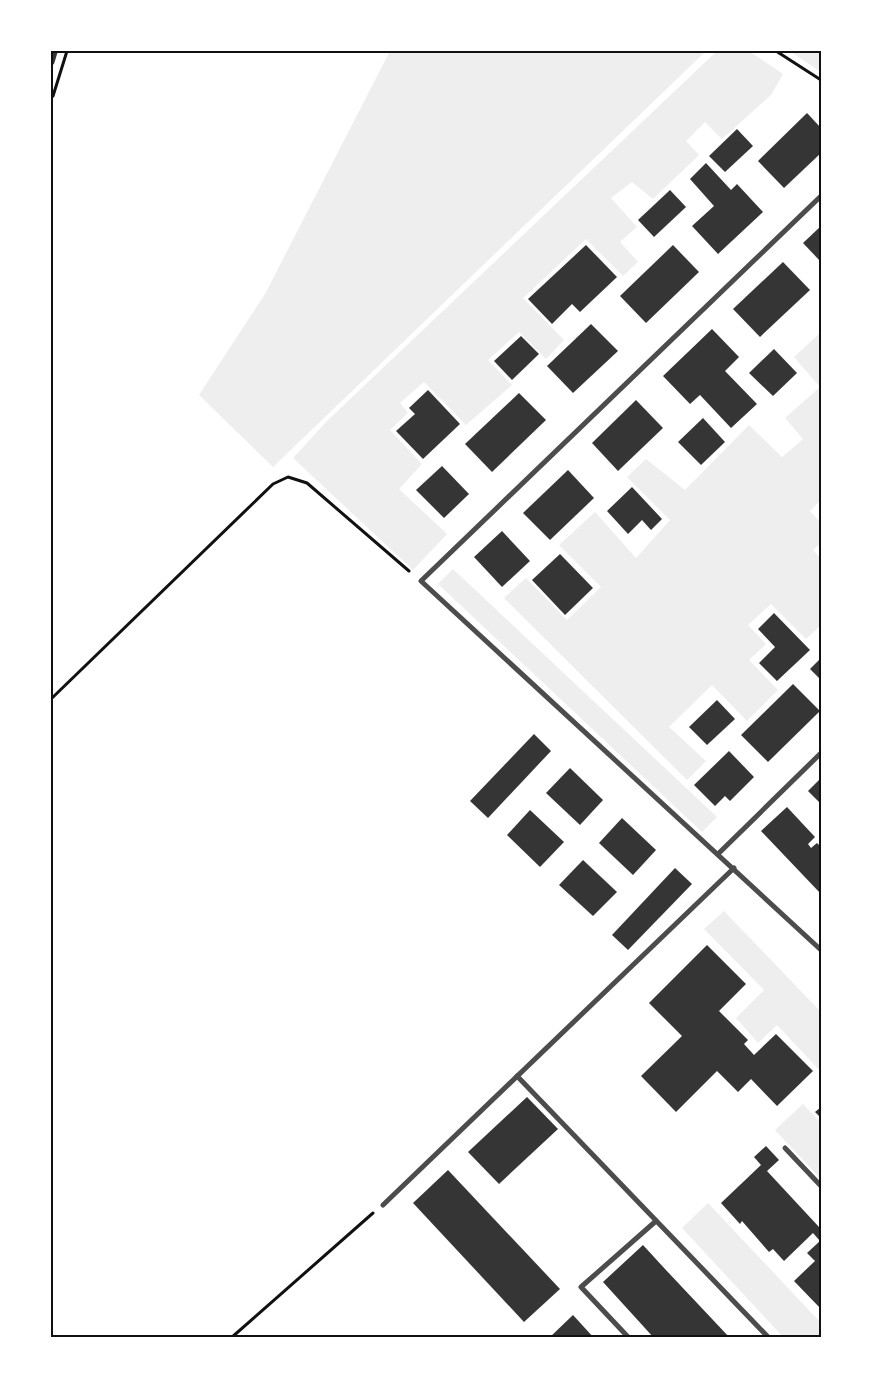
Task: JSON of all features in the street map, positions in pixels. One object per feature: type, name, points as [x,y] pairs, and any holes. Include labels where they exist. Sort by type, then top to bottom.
[{"type":"street","points":[[821,196],[421,582],[821,950]]},
{"type":"street","points":[[718,854],[821,753]]},
{"type":"street","points":[[383,1204],[734,868]]},
{"type":"street","points":[[517,1076],[769,1338]]},
{"type":"street","points":[[785,1148],[821,1186]]},
{"type":"street","points":[[629,1338],[582,1287],[656,1221]]},
{"type":"path","points":[[51,98],[54,96],[67,51]]},
{"type":"path","points":[[776,51],[821,80]]},
{"type":"path","points":[[51,699],[273,484],[288,477],[307,483],[421,582]]},
{"type":"path","points":[[231,1338],[383,1204]]},
{"type":"shaded area","points":[[390,51],[706,51],[273,467],[199,395],[265,294]]},
{"type":"shaded area","points":[[717,51],[749,51],[783,74],[771,95],[722,139],[705,122],[686,141],[699,155],[653,199],[632,182],[611,198],[637,227],[620,242],[638,262],[623,276],[586,239],[523,298],[564,340],[546,359],[519,332],[488,360],[512,385],[466,425],[424,382],[400,403],[408,413],[390,430],[422,464],[399,489],[447,534],[413,570],[293,458],[327,421]]},
{"type":"shaded area","points":[[789,51],[821,51],[821,72]]},
{"type":"shaded area","points":[[821,332],[821,500],[810,511],[821,523],[821,543],[813,550],[821,559],[821,625],[806,639],[771,604],[748,625],[766,644],[749,660],[778,690],[747,721],[712,685],[669,727],[706,761],[687,780],[504,598],[526,578],[567,620],[601,587],[559,545],[595,512],[636,558],[670,520],[627,477],[646,459],[685,490],[749,425],[782,457],[803,439],[785,418],[820,387],[794,357]]},
{"type":"shaded area","points":[[453,569],[717,817],[702,832],[438,584]]},
{"type":"shaded area","points":[[724,911],[821,1012],[821,1072],[777,1025],[758,1043],[736,1018],[764,990],[704,929]]},
{"type":"shaded area","points":[[803,1104],[821,1123],[821,1179],[775,1130]]},
{"type":"shaded area","points":[[708,1203],[821,1323],[821,1338],[784,1338],[682,1228]]},
{"type":"building","points":[[51,51],[58,51],[54,64],[51,66]]},
{"type":"building","points":[[807,113],[821,128],[821,153],[784,188],[758,161]]},
{"type":"building","points":[[737,129],[753,146],[725,172],[709,156]]},
{"type":"building","points":[[706,163],[731,190],[737,184],[763,212],[718,254],[692,226],[714,206],[690,179]]},
{"type":"building","points":[[670,190],[686,207],[654,237],[638,220]]},
{"type":"building","points":[[821,226],[821,262],[803,243]]},
{"type":"building","points":[[586,245],[617,277],[580,312],[572,304],[552,324],[528,299]]},
{"type":"building","points":[[673,245],[699,272],[646,323],[620,296]]},
{"type":"building","points":[[783,262],[810,290],[760,337],[733,309]]},
{"type":"building","points":[[591,324],[618,351],[573,393],[547,366]]},
{"type":"building","points":[[712,329],[739,357],[725,371],[757,404],[731,428],[700,395],[690,404],[663,376]]},
{"type":"building","points":[[521,336],[539,354],[512,380],[494,361]]},
{"type":"building","points":[[774,349],[797,373],[773,396],[749,373]]},
{"type":"building","points":[[428,390],[460,424],[423,459],[396,431],[415,414],[409,408]]},
{"type":"building","points":[[519,393],[546,420],[492,472],[465,444]]},
{"type":"building","points":[[636,400],[663,428],[618,471],[592,443]]},
{"type":"building","points":[[703,418],[725,442],[701,465],[678,442]]},
{"type":"building","points":[[442,466],[469,494],[444,518],[416,490]]},
{"type":"building","points":[[568,470],[594,498],[550,540],[523,513]]},
{"type":"building","points":[[632,487],[662,519],[651,530],[642,520],[628,534],[607,511]]},
{"type":"building","points":[[502,531],[530,561],[502,587],[474,557]]},
{"type":"building","points":[[560,554],[593,588],[565,615],[532,580]]},
{"type":"building","points":[[774,613],[810,650],[777,681],[759,663],[775,647],[758,629]]},
{"type":"building","points":[[821,658],[821,680],[810,669]]},
{"type":"building","points":[[793,684],[820,711],[768,762],[741,735]]},
{"type":"building","points":[[717,700],[735,719],[707,745],[689,727]]},
{"type":"building","points":[[534,734],[551,751],[488,818],[470,801]]},
{"type":"building","points":[[729,751],[754,777],[730,801],[725,796],[715,806],[694,785]]},
{"type":"building","points":[[570,768],[603,800],[580,825],[546,793]]},
{"type":"building","points":[[821,778],[821,804],[808,791]]},
{"type":"building","points":[[787,807],[815,837],[808,844],[811,848],[817,843],[821,847],[821,894],[761,831]]},
{"type":"building","points":[[530,810],[564,842],[540,867],[507,835]]},
{"type":"building","points":[[622,818],[656,850],[633,875],[599,843]]},
{"type":"building","points":[[583,860],[617,892],[593,916],[559,885]]},
{"type":"building","points":[[675,868],[692,884],[628,950],[612,935]]},
{"type":"building","points":[[707,945],[746,984],[719,1011],[748,1040],[744,1044],[754,1055],[776,1034],[813,1071],[777,1106],[751,1079],[738,1092],[717,1071],[676,1112],[641,1076],[682,1036],[649,1003]]},
{"type":"building","points":[[527,1097],[558,1129],[499,1184],[468,1152]]},
{"type":"building","points":[[821,1107],[821,1118],[815,1112]]},
{"type":"building","points":[[766,1146],[779,1160],[767,1171],[819,1227],[821,1226],[821,1309],[794,1281],[815,1261],[807,1253],[820,1241],[813,1233],[784,1261],[773,1249],[769,1252],[742,1221],[740,1224],[721,1203],[761,1165],[754,1157]]},
{"type":"building","points":[[448,1170],[560,1289],[524,1322],[413,1203]]},
{"type":"building","points":[[643,1245],[730,1338],[654,1338],[603,1282]]},
{"type":"building","points":[[573,1315],[594,1338],[549,1338]]}]
